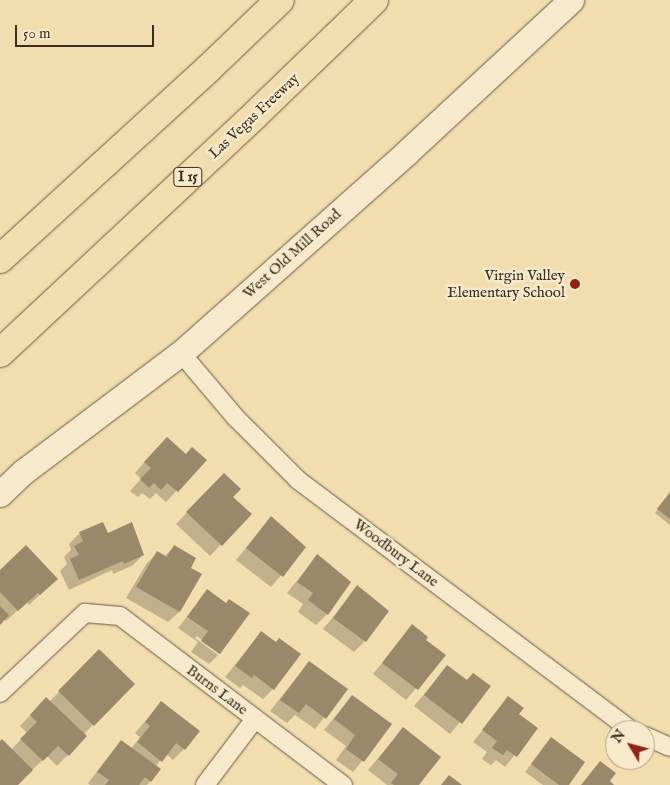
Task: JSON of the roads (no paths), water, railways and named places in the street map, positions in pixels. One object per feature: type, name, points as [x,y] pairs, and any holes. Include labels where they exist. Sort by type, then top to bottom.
[{"type":"highway","points":[[0,259],[209,68],[280,0]]},
{"type":"highway","name":"Las Vegas Freeway","points":[[0,352],[256,114],[374,0]]},
{"type":"street","name":"West Old Mill Road","points":[[0,494],[24,472],[181,353],[406,153],[571,0]]},
{"type":"street","name":"Woodbury Lane","points":[[181,353],[236,418],[298,480],[618,720]]},
{"type":"street","name":"Burns Lane","points":[[0,693],[85,613],[120,616],[344,785]]},
{"type":"street","points":[[205,785],[255,719]]},
{"type":"street","points":[[655,740],[670,747]]},
{"type":"place","name":"Virgin Valley Elementary School","points":[[575,284]]}]
